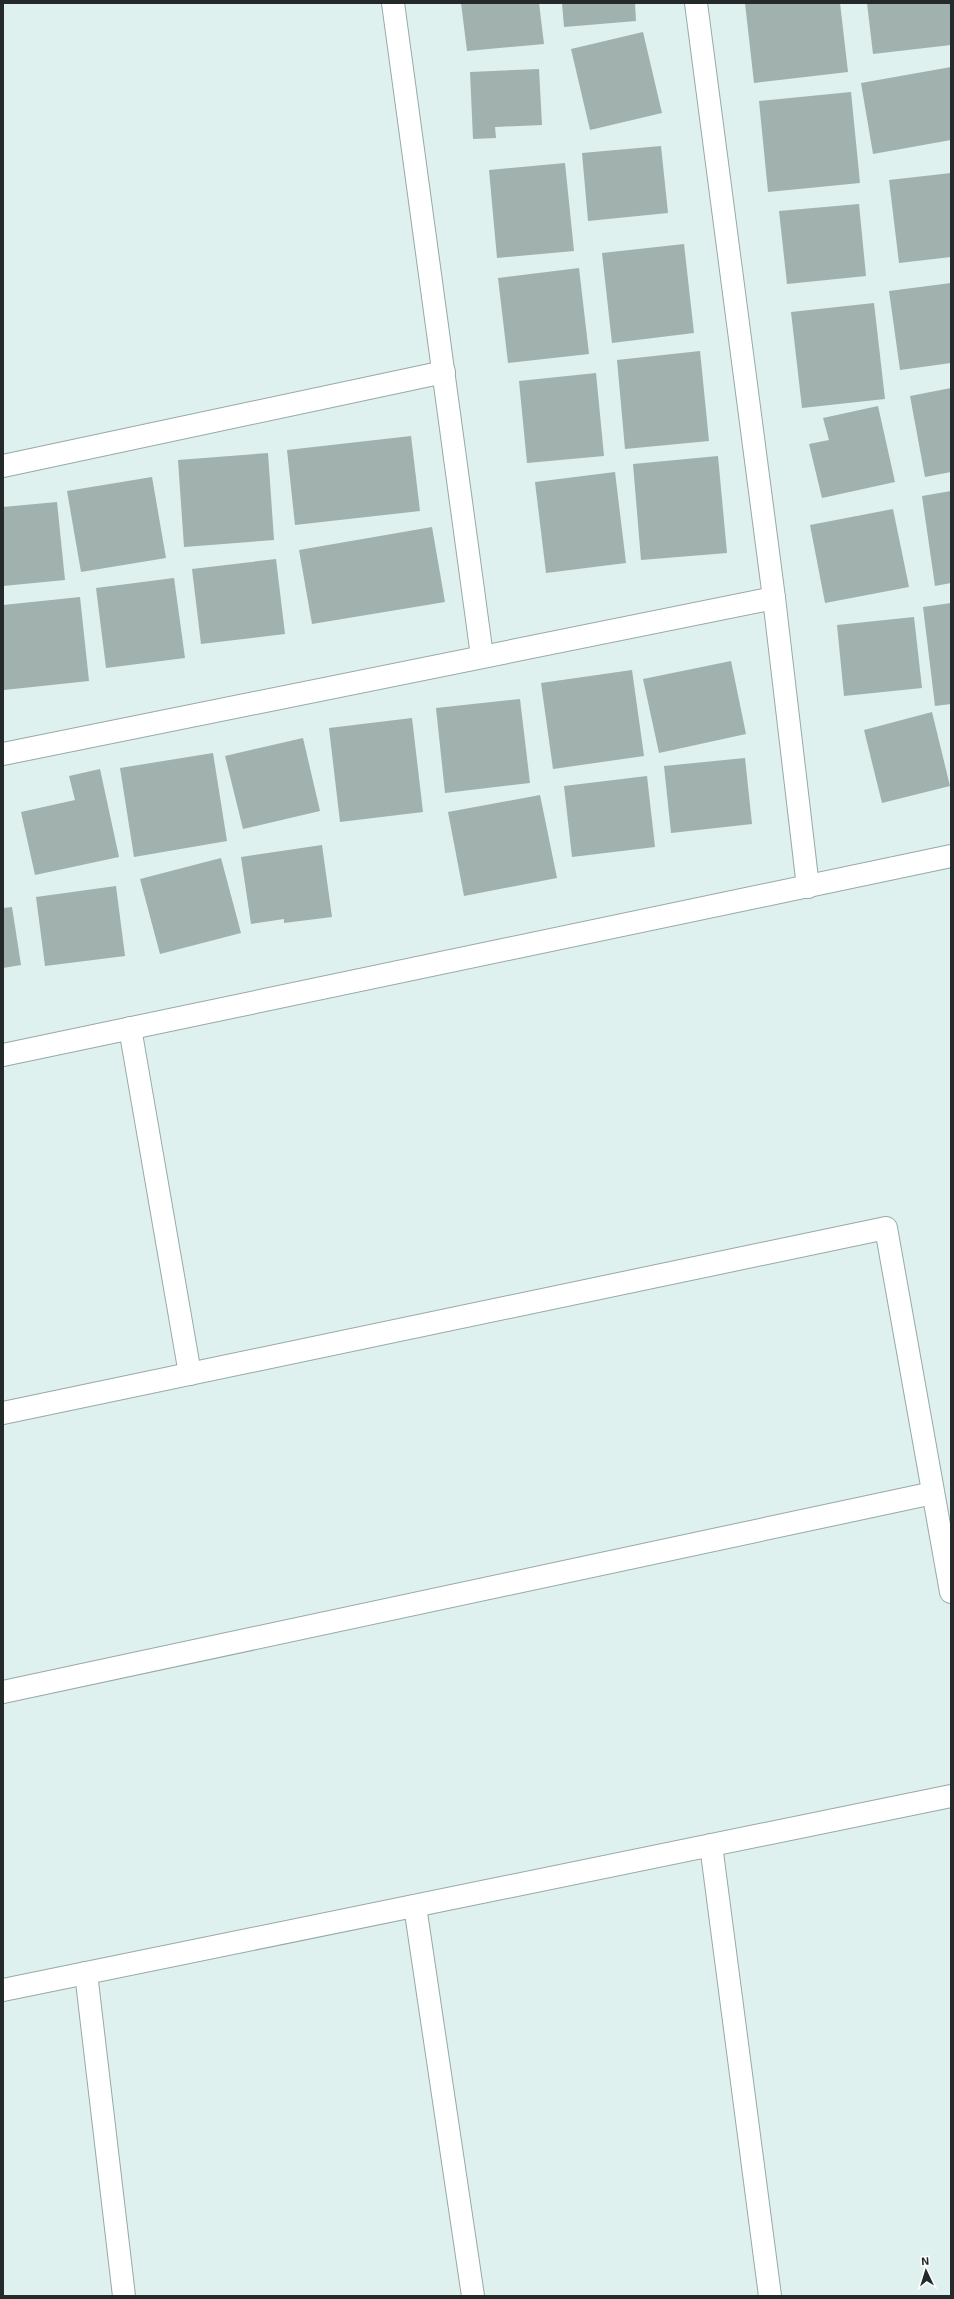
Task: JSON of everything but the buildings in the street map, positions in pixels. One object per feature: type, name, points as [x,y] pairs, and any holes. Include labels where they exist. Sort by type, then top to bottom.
[{"type":"street","points":[[393,3],[482,656]]},
{"type":"street","points":[[696,3],[774,598],[808,887]]},
{"type":"street","points":[[3,466],[444,372]]},
{"type":"street","points":[[3,754],[774,598]]},
{"type":"street","points":[[3,1055],[951,856]]},
{"type":"street","points":[[130,1028],[190,1374]]},
{"type":"street","points":[[3,1413],[886,1228],[951,1592]]},
{"type":"street","points":[[3,1692],[933,1493]]},
{"type":"street","points":[[3,1990],[951,1796]]},
{"type":"street","points":[[711,1845],[770,2296]]},
{"type":"street","points":[[415,1906],[473,2296]]},
{"type":"street","points":[[86,1973],[124,2296]]}]
